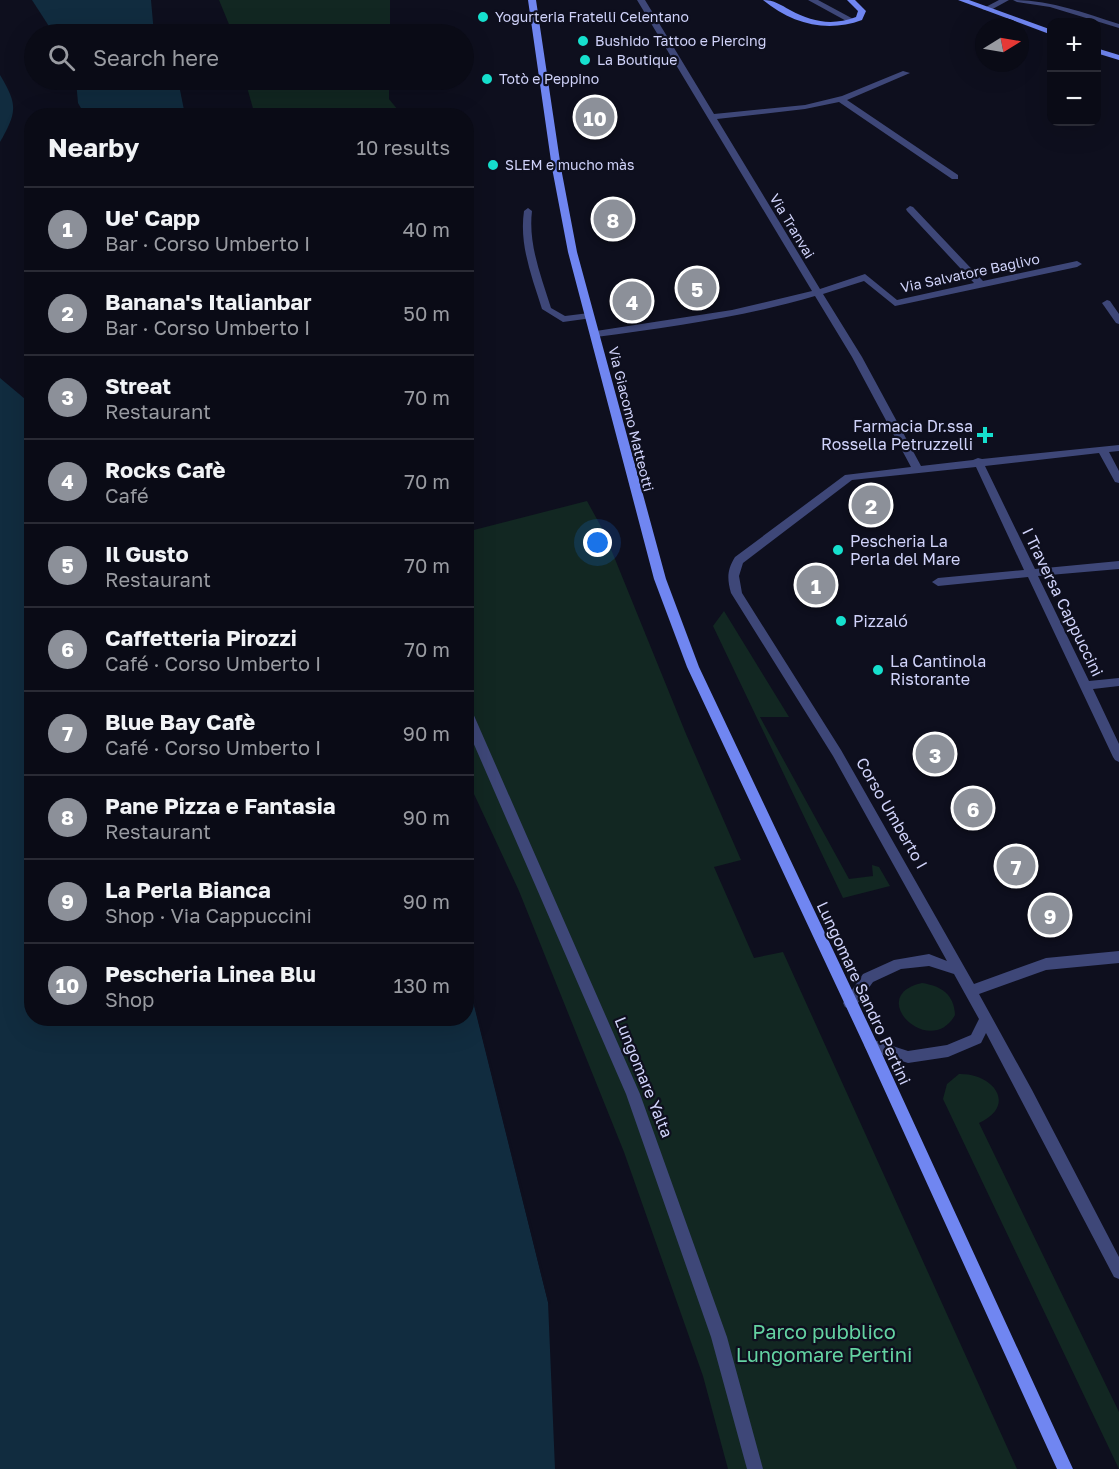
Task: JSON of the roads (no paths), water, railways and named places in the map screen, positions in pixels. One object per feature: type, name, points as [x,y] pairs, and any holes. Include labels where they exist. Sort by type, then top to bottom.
[{"type":"street","name":"Via Giacomo Matteotti","points":[[532,0],[566,220],[645,527]]},
{"type":"street","name":"Via Tranvai","points":[[641,0],[817,295],[873,384],[917,468]]},
{"type":"street","points":[[767,0],[807,22],[820,26],[835,26],[859,18],[862,11],[851,0]]},
{"type":"street","points":[[812,0],[853,21]]},
{"type":"street","points":[[962,0],[1047,31]]},
{"type":"street","points":[[986,9],[1005,0]]},
{"type":"street","points":[[1017,0],[1051,5],[1119,26]]},
{"type":"street","points":[[1101,52],[1119,58]]},
{"type":"street","points":[[711,117],[805,107],[840,99],[906,73]]},
{"type":"street","points":[[840,99],[955,177]]},
{"type":"street","points":[[910,209],[981,285]]},
{"type":"street","points":[[528,211],[525,220],[532,261],[547,309],[563,319],[590,316]]},
{"type":"street","name":"Via Salvatore Baglivo","points":[[596,334],[662,325],[817,295],[865,277],[895,303],[1077,264]]},
{"type":"street","points":[[1107,303],[1119,321]]},
{"type":"street","points":[[917,468],[1119,448]]},
{"type":"street","points":[[1102,450],[1119,480]]},
{"type":"street","name":"I Traversa Cappuccini","points":[[978,461],[1119,757]]},
{"type":"street","name":"Corso Umberto I","points":[[917,468],[849,477],[743,556],[733,568],[732,581],[737,593],[837,753],[971,991],[1119,1272]]},
{"type":"street","name":"Lungomare Sandro Pertini","points":[[645,527],[660,579],[693,667],[871,1045],[1065,1469]]},
{"type":"street","points":[[938,582],[1119,565]]},
{"type":"street","points":[[1085,686],[1119,682]]},
{"type":"street","name":"Lungomare Yalta","points":[[474,729],[633,1094],[720,1337],[755,1469]]},
{"type":"street","points":[[971,991],[1046,964],[1119,957]]},
{"type":"street","points":[[850,1003],[868,978],[899,964],[930,960],[958,970]]},
{"type":"street","points":[[871,1045],[908,1057],[948,1051],[976,1039],[986,1018]]},
{"type":"water","points":[[32,0],[151,0],[153,24],[48,24]]},
{"type":"water","points":[[0,75],[10,94],[13,108],[10,123],[0,142]]},
{"type":"water","points":[[77,90],[180,90],[184,108],[81,108]]},
{"type":"water","points":[[0,378],[24,398],[24,1026],[474,1026],[474,1004],[548,1302],[555,1469],[0,1469]]},
{"type":"place","name":"Yogurteria Fratelli Celentano","points":[[483,17]]},
{"type":"place","name":"Bushido Tattoo e Piercing","points":[[583,41]]},
{"type":"place","name":"La Boutique","points":[[585,60]]},
{"type":"place","name":"Totò e Peppino","points":[[487,79]]},
{"type":"place","name":"Pescheria Linea Blu","points":[[595,117]]},
{"type":"place","name":"SLEM e mucho màs","points":[[493,165]]},
{"type":"place","name":"Pane Pizza e Fantasia","points":[[613,219]]},
{"type":"place","name":"Il Gusto","points":[[697,288]]},
{"type":"place","name":"Rocks Cafè","points":[[632,301]]},
{"type":"place","name":"Farmacia Dr.ssa Rossella Petruzzelli","points":[[985,435]]},
{"type":"place","name":"Banana's Italianbar","points":[[871,505]]},
{"type":"place","name":"Pescheria La Perla del Mare","points":[[838,550]]},
{"type":"place","name":"Ue' Capp","points":[[816,585]]},
{"type":"place","name":"Pizzaló","points":[[841,621]]},
{"type":"place","name":"La Cantinola Ristorante","points":[[878,670]]},
{"type":"place","name":"Streat","points":[[935,754]]},
{"type":"place","name":"Caffetteria Pirozzi","points":[[973,808]]},
{"type":"place","name":"Blue Bay Cafè","points":[[1016,866]]},
{"type":"place","name":"La Perla Bianca","points":[[1050,915]]},
{"type":"park label","name":"Parco pubblico Lungomare Pertini","points":[[824,1344]]}]
